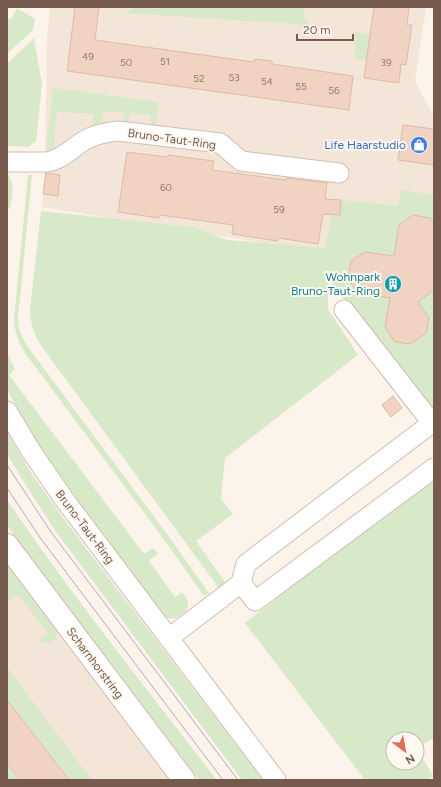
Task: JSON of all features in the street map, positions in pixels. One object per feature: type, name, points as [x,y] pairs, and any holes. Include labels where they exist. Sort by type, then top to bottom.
[{"type":"street","name":"Bruno-Taut-Ring","points":[[7,162],[54,161],[86,140],[106,133],[118,131],[220,143],[241,161],[339,173]]},
{"type":"street","points":[[169,638],[241,583],[246,564],[433,424],[344,310]]},
{"type":"street","name":"Bruno-Taut-Ring","points":[[7,411],[30,451],[64,499],[276,780]]},
{"type":"street","points":[[241,583],[255,601],[434,468]]},
{"type":"street","name":"Scharnhorstring","points":[[7,545],[184,780]]},
{"type":"shaded area","points":[[50,7],[426,7],[415,81],[434,117],[434,356],[319,252],[42,207],[45,167],[47,38]]},
{"type":"shaded area","points":[[7,566],[10,566],[172,780],[7,780]]},
{"type":"green space","points":[[137,7],[305,7],[304,17],[311,25],[125,13]]},
{"type":"green space","points":[[17,8],[35,19],[33,30],[7,54],[7,19],[11,19]]},
{"type":"green space","points":[[356,32],[370,34],[366,60],[354,59]]},
{"type":"green space","points":[[34,38],[42,85],[36,141],[28,147],[7,146],[7,64]]},
{"type":"green space","points":[[53,88],[158,102],[156,128],[151,127],[151,115],[130,113],[129,124],[123,124],[124,113],[103,111],[101,128],[91,132],[94,114],[57,112],[53,154],[45,157]]},
{"type":"green space","points":[[7,173],[12,181],[10,209],[7,208]]},
{"type":"green space","points":[[28,175],[32,175],[18,318],[22,337],[209,593],[204,596],[160,534],[25,353],[19,341],[14,320]]},
{"type":"green space","points":[[402,190],[434,195],[434,413],[328,279],[328,309],[358,355],[225,458],[221,499],[233,514],[196,541],[228,586],[221,591],[36,337],[31,322],[30,310],[41,211],[193,227],[227,240],[325,248],[332,215],[340,215],[341,200],[398,206]]},
{"type":"green space","points":[[7,353],[15,369],[9,375],[144,554],[153,548],[158,554],[149,561],[175,597],[182,592],[187,600],[187,609],[177,618],[168,618],[158,609],[57,474],[7,390]]},
{"type":"green space","points":[[7,432],[31,473],[69,526],[263,780],[242,780],[56,532],[7,454]]},
{"type":"green space","points":[[434,474],[434,738],[425,743],[425,731],[385,731],[385,771],[425,771],[425,762],[433,776],[428,780],[365,780],[245,623]]},
{"type":"green space","points":[[7,500],[83,607],[217,780],[199,780],[36,566],[7,525]]},
{"type":"green space","points":[[7,563],[57,629],[56,638],[48,644],[39,641],[48,634],[18,594],[7,602]]},
{"type":"green space","points":[[7,667],[92,780],[69,780],[7,700]]},
{"type":"green space","points":[[7,763],[20,780],[7,780]]},
{"type":"building","points":[[75,7],[99,7],[95,40],[254,62],[255,59],[272,61],[272,64],[353,76],[349,110],[67,71]]},
{"type":"building","points":[[374,7],[409,7],[407,25],[412,25],[406,65],[401,64],[399,83],[364,78]]},
{"type":"building","points":[[403,125],[434,129],[434,165],[398,160]]},
{"type":"building","points":[[127,152],[167,157],[168,155],[214,161],[212,170],[286,180],[286,178],[327,183],[325,199],[341,200],[340,215],[323,214],[318,244],[278,238],[277,241],[232,234],[233,225],[160,215],[159,218],[118,212]]},
{"type":"building","points":[[46,173],[60,175],[58,196],[43,194]]},
{"type":"building","name":"Wohnpark Bruno-Taut-Ring","points":[[413,215],[430,218],[434,224],[434,290],[418,302],[429,318],[426,333],[411,344],[395,342],[385,327],[390,298],[358,293],[348,279],[351,261],[365,252],[394,256],[399,225]]},
{"type":"building","points":[[393,396],[402,408],[391,417],[382,405]]},
{"type":"building","points":[[7,700],[69,780],[20,780],[7,763]]},
{"type":"tram line","points":[[7,465],[51,532],[238,780]]},
{"type":"tram line","points":[[7,488],[41,539],[223,780]]},
{"type":"place","name":"Life Haarstudio","points":[[419,145]]},
{"type":"place","name":"Wohnpark Bruno-Taut-Ring","points":[[393,284]]}]
